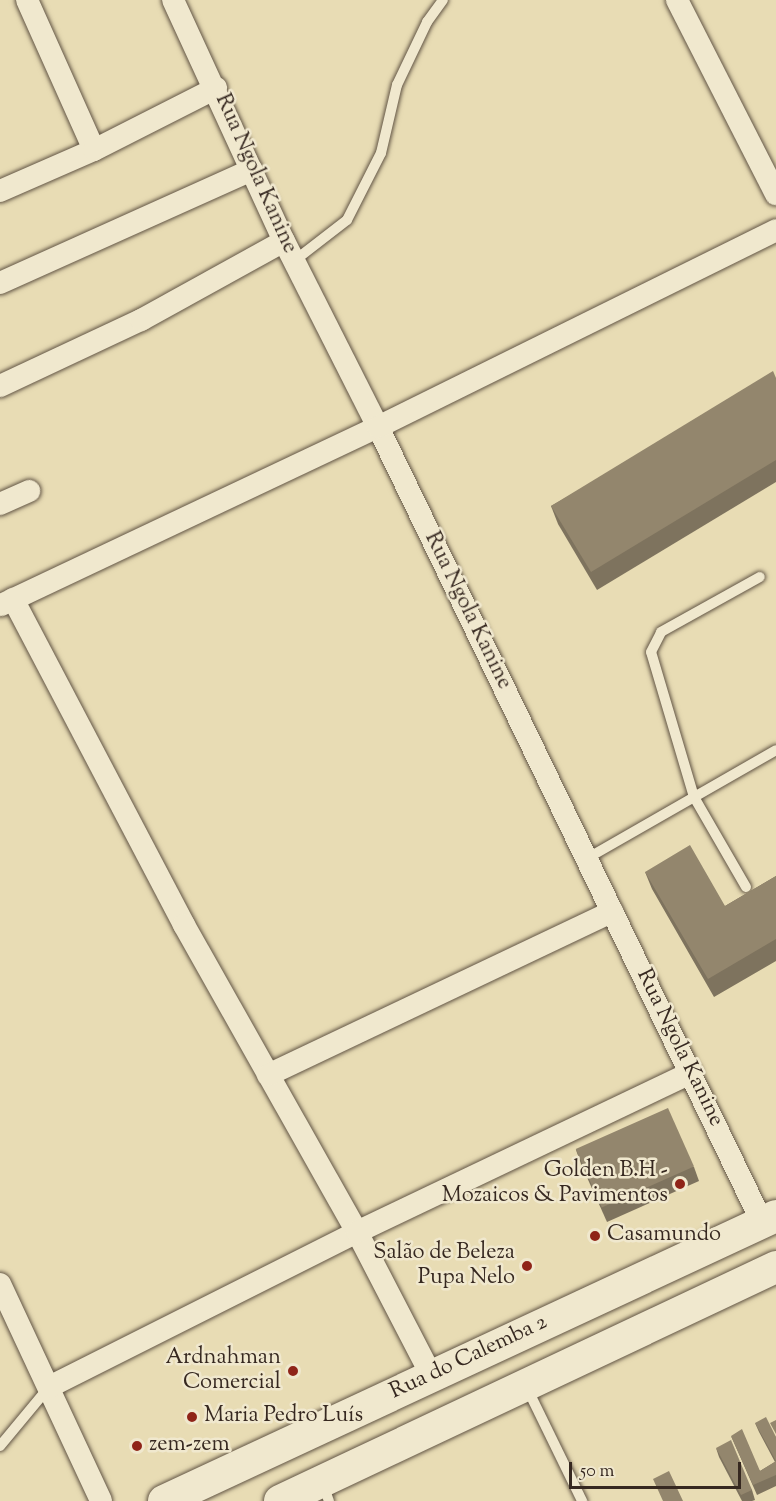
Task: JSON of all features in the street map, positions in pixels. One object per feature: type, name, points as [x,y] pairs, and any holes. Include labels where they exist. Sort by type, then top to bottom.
[{"type":"main road","name":"Rua do Calemba 2","points":[[164,1501],[769,1219]]},
{"type":"main road","name":"Rua do Calemba 2","points":[[280,1501],[326,1491],[525,1383],[776,1267]]},
{"type":"street","points":[[27,0],[94,150]]},
{"type":"street","name":"Rua Ngola Kanine","points":[[172,0],[216,88],[289,251],[378,426],[586,859],[691,1073],[769,1219]]},
{"type":"street","points":[[677,0],[776,194]]},
{"type":"street","points":[[0,191],[94,150],[216,88]]},
{"type":"street","points":[[0,283],[252,170]]},
{"type":"street","points":[[431,1375],[357,1232],[184,926],[7,602],[378,426],[776,230]]},
{"type":"street","points":[[0,386],[289,251]]},
{"type":"street","points":[[0,504],[29,491]]},
{"type":"street","points":[[268,1075],[612,912]]},
{"type":"street","points":[[49,1387],[357,1232],[691,1073]]},
{"type":"street","points":[[2,1294],[49,1387],[101,1501]]},
{"type":"lane","points":[[289,251],[347,220],[381,153],[397,85],[427,22],[443,0]]},
{"type":"lane","points":[[746,886],[694,796],[651,652],[661,632],[760,577]]},
{"type":"lane","points":[[586,859],[776,750]]},
{"type":"lane","points":[[525,1383],[582,1501]]},
{"type":"lane","points":[[0,1446],[49,1387]]},
{"type":"building","points":[[773,371],[776,378],[776,460],[591,572],[551,506]]},
{"type":"building","points":[[690,845],[725,906],[776,876],[776,939],[708,979],[645,872]]},
{"type":"building","points":[[668,1108],[694,1166],[602,1208],[576,1149]]},
{"type":"building","points":[[766,1417],[776,1437],[776,1461],[755,1423]]},
{"type":"building","points":[[776,1420],[776,1434],[770,1423]]},
{"type":"building","points":[[742,1429],[760,1471],[776,1461],[776,1475],[753,1485],[731,1436]]},
{"type":"building","points":[[731,1440],[752,1490],[741,1495],[716,1448]]},
{"type":"building","points":[[669,1471],[683,1501],[663,1501],[653,1479]]},
{"type":"place","name":"Golden B.H - Mozaicos & Pavimentos","points":[[680,1184]]},
{"type":"place","name":"Casamundo","points":[[595,1236]]},
{"type":"place","name":"Salão de Beleza Pupa Nelo","points":[[527,1266]]},
{"type":"place","name":"Ardnahman Comercial","points":[[293,1371]]},
{"type":"place","name":"Maria Pedro Luís","points":[[192,1417]]},
{"type":"place","name":"zem-zem","points":[[137,1446]]}]
